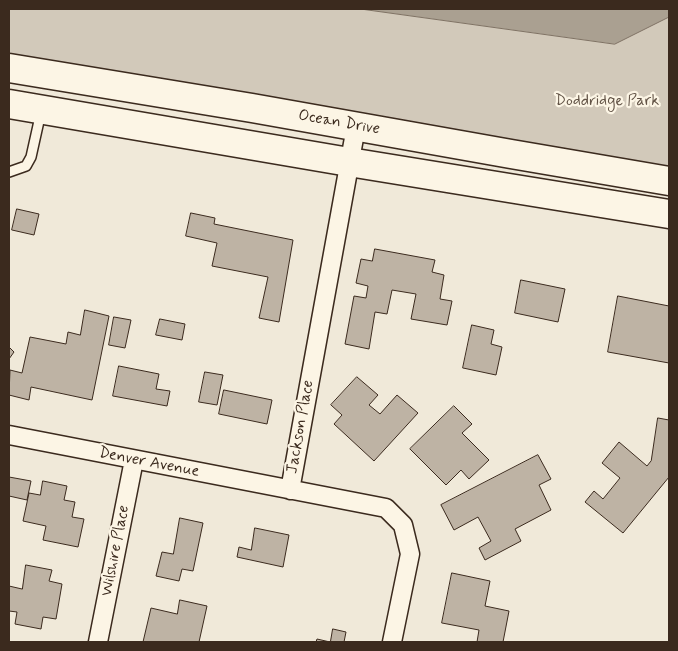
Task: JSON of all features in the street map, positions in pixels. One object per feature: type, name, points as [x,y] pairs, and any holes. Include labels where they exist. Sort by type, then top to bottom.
[{"type":"main road","name":"Ocean Drive","points":[[9,68],[659,179]]},
{"type":"main road","points":[[9,104],[669,214]]},
{"type":"main road","points":[[508,188],[511,154]]},
{"type":"main road","points":[[643,210],[659,179]]},
{"type":"street","name":"Jackson Place","points":[[356,126],[290,490],[386,508],[403,525],[410,554],[392,642]]},
{"type":"street","name":"Denver Avenue","points":[[9,435],[290,490]]},
{"type":"street","name":"Wilshire Place","points":[[98,642],[134,460]]},
{"type":"lane","points":[[9,172],[26,166],[31,157],[42,110]]},
{"type":"green space","name":"Doddridge Park","points":[[9,9],[361,9],[615,44],[669,17],[669,174],[9,55]]},
{"type":"shaded area","points":[[361,9],[669,9],[669,17],[615,44]]},
{"type":"building","points":[[17,209],[39,214],[34,235],[12,230]]},
{"type":"building","points":[[191,213],[215,218],[214,224],[293,240],[279,322],[259,318],[268,277],[212,266],[217,243],[186,236]]},
{"type":"building","points":[[375,249],[435,260],[432,272],[444,275],[440,299],[452,301],[447,325],[411,319],[416,294],[392,290],[387,314],[375,312],[369,349],[345,344],[354,296],[366,298],[368,286],[356,283],[361,259],[372,261]]},
{"type":"building","points":[[521,280],[565,289],[558,322],[515,313]]},
{"type":"building","points":[[618,296],[669,306],[669,363],[608,352]]},
{"type":"building","points":[[85,310],[109,316],[92,400],[31,387],[29,400],[9,395],[10,370],[22,373],[30,337],[66,344],[68,332],[80,335]]},
{"type":"building","points":[[114,317],[131,320],[125,348],[109,345]]},
{"type":"building","points":[[160,319],[185,324],[182,340],[156,335]]},
{"type":"building","points":[[472,325],[494,330],[491,344],[502,347],[496,375],[463,368]]},
{"type":"building","points":[[9,347],[14,352],[9,359]]},
{"type":"building","points":[[119,366],[159,374],[156,389],[170,391],[167,406],[113,396]]},
{"type":"building","points":[[205,372],[223,375],[217,405],[199,402]]},
{"type":"building","points":[[357,377],[378,395],[369,405],[380,414],[397,395],[418,413],[374,461],[334,424],[342,415],[331,405]]},
{"type":"building","points":[[224,390],[272,400],[267,424],[219,414]]},
{"type":"building","points":[[454,406],[472,424],[462,433],[489,460],[469,479],[461,470],[446,485],[410,449]]},
{"type":"building","points":[[658,418],[669,420],[669,477],[623,533],[585,502],[594,491],[603,499],[620,478],[602,463],[619,442],[647,466],[651,461]]},
{"type":"building","points":[[538,455],[551,479],[539,485],[551,510],[515,529],[521,541],[485,560],[479,548],[491,541],[478,517],[454,530],[441,505]]},
{"type":"building","points":[[9,477],[31,481],[27,500],[9,496]]},
{"type":"building","points":[[43,481],[67,486],[64,500],[75,502],[72,517],[84,519],[78,547],[43,540],[46,526],[23,521],[29,493],[40,495]]},
{"type":"building","points":[[180,518],[203,523],[193,571],[182,569],[179,581],[156,576],[162,552],[173,554]]},
{"type":"building","points":[[255,528],[289,535],[283,567],[237,557],[239,547],[251,550]]},
{"type":"building","points":[[26,565],[52,570],[49,581],[62,584],[56,619],[43,617],[41,629],[15,624],[17,612],[9,611],[9,586],[22,589]]},
{"type":"building","points":[[452,573],[490,581],[485,606],[509,611],[503,642],[477,642],[479,630],[442,623]]},
{"type":"building","points":[[180,600],[207,606],[199,642],[143,642],[151,608],[177,614]]},
{"type":"building","points":[[333,629],[346,632],[344,642],[330,642]]},
{"type":"building","points":[[317,639],[330,642],[316,642]]}]
